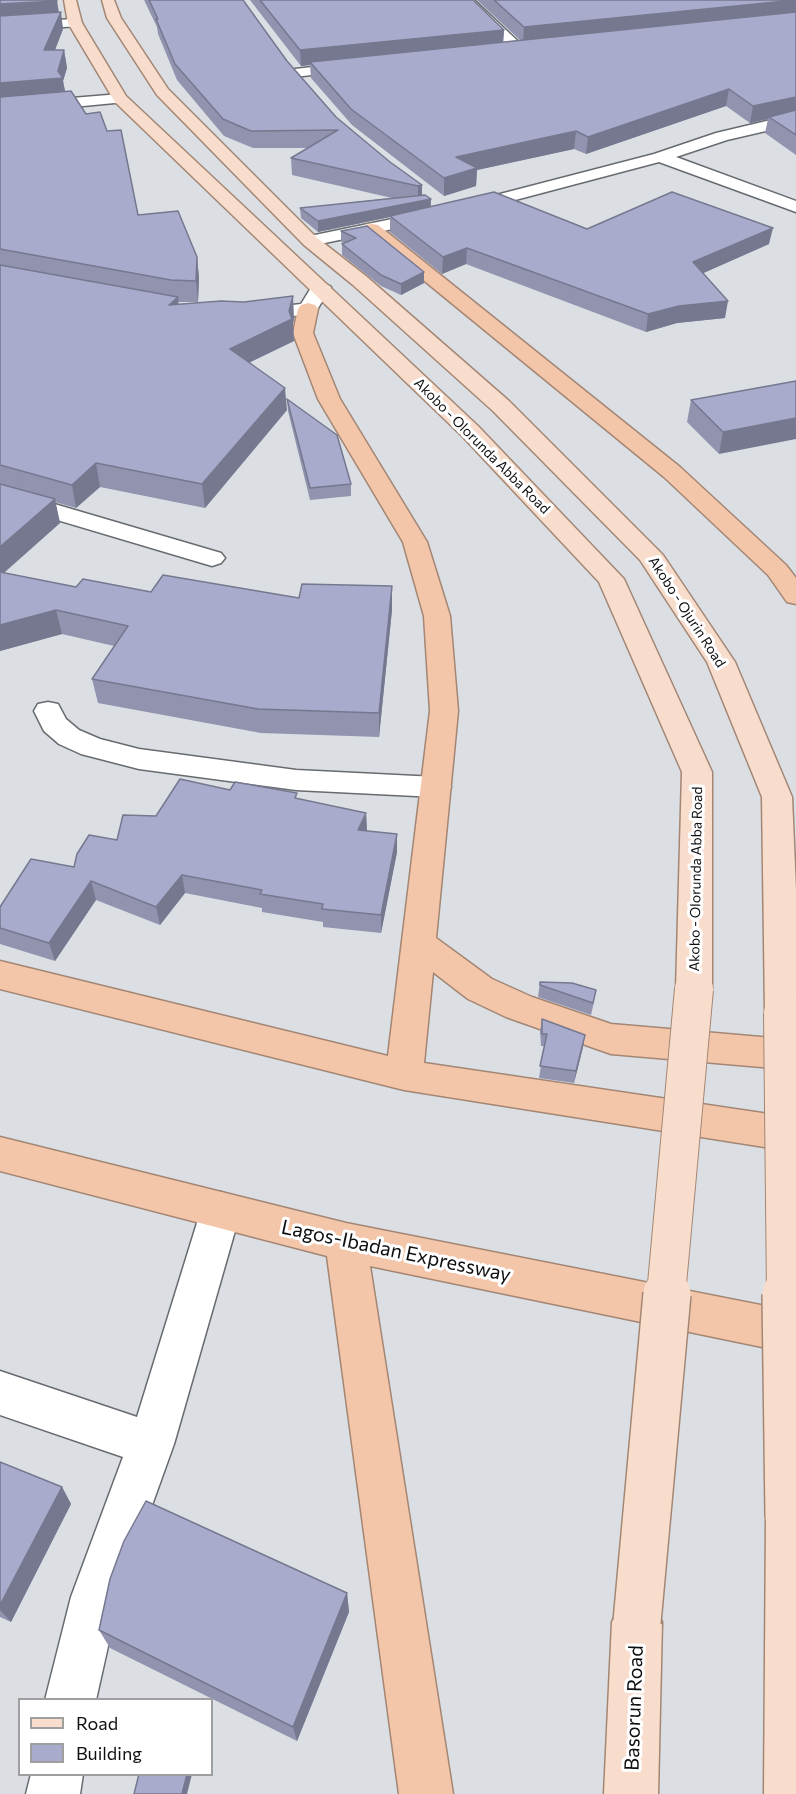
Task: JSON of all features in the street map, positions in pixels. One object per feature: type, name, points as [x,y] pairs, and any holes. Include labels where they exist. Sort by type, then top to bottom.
[{"type":"highway","points":[[372,229],[672,472],[777,570],[796,596]]},
{"type":"highway","points":[[315,298],[303,333],[329,399],[415,542],[437,616],[444,711],[404,1075]]},
{"type":"highway","points":[[419,943],[480,988],[519,1007],[611,1039],[796,1055]]},
{"type":"highway","points":[[0,975],[404,1075],[796,1135]]},
{"type":"highway","name":"Lagos-Ibadan Expressway","points":[[0,1154],[346,1242],[796,1333]]},
{"type":"highway","points":[[346,1242],[426,1794]]},
{"type":"main road","name":"Akobo - Olorunda Abba Road","points":[[70,0],[79,30],[120,99],[273,246],[315,298],[470,431],[611,579],[698,772],[694,989],[637,1622]]},
{"type":"main road","points":[[108,0],[114,18],[162,92],[310,241]]},
{"type":"main road","points":[[79,30],[123,33]]},
{"type":"main road","name":"Akobo - Ojurin Road","points":[[310,241],[360,281],[501,406],[650,555],[722,662],[777,797],[783,1013],[791,1794]]},
{"type":"main road","name":"Basorun Road","points":[[631,1794],[637,1622]]},
{"type":"street","points":[[467,0],[524,49],[496,51]]},
{"type":"street","points":[[0,27],[79,30]]},
{"type":"street","points":[[308,89],[291,69],[366,65]]},
{"type":"street","points":[[0,109],[120,99]]},
{"type":"street","points":[[310,241],[452,212],[660,157],[722,136],[796,119]]},
{"type":"street","points":[[660,157],[796,207]]},
{"type":"street","points":[[433,200],[452,212]]},
{"type":"street","points":[[227,316],[246,316],[315,298]]},
{"type":"street","points":[[0,495],[212,558]]},
{"type":"street","points":[[48,711],[54,724],[69,737],[91,747],[138,759],[296,780],[436,787]]},
{"type":"street","points":[[70,1698],[95,1597],[151,1444],[221,1210]]},
{"type":"street","points":[[0,1393],[151,1444]]},
{"type":"street","points":[[53,1794],[57,1776]]},
{"type":"building","points":[[0,0],[56,0],[57,1],[0,4]]},
{"type":"building","points":[[149,0],[243,0],[287,61],[336,117],[390,162],[422,185],[291,158],[338,130],[251,131],[223,119],[175,64]]},
{"type":"building","points":[[260,0],[473,0],[504,30],[300,50]]},
{"type":"building","points":[[494,0],[796,0],[524,27]]},
{"type":"building","points":[[61,12],[44,50],[64,50],[58,71],[63,78],[0,83],[0,16]]},
{"type":"building","points":[[796,12],[796,97],[753,106],[729,89],[588,137],[576,131],[456,157],[477,168],[444,178],[351,109],[310,62]]},
{"type":"building","points":[[71,91],[86,114],[100,112],[107,131],[121,130],[138,215],[178,211],[197,257],[196,281],[171,280],[0,249],[0,97]]},
{"type":"building","points":[[796,110],[796,135],[769,117]]},
{"type":"building","points":[[494,192],[587,229],[672,192],[773,228],[693,262],[728,301],[679,306],[648,314],[467,248],[443,257],[390,216]]},
{"type":"building","points":[[425,195],[431,199],[318,221],[300,208]]},
{"type":"building","points":[[367,226],[424,272],[401,284],[381,275],[342,244],[356,238],[341,231]]},
{"type":"building","points":[[0,265],[178,297],[169,305],[221,301],[244,302],[293,296],[289,311],[292,319],[230,349],[285,388],[202,484],[96,463],[72,485],[0,465]]},
{"type":"building","points":[[796,381],[796,418],[723,432],[691,400]]},
{"type":"building","points":[[287,399],[337,435],[351,484],[310,488]]},
{"type":"building","points":[[0,484],[55,499],[0,547]]},
{"type":"building","points":[[0,572],[76,587],[83,579],[151,592],[163,575],[299,598],[302,584],[392,586],[379,713],[258,709],[92,679],[128,626],[56,610],[0,625]]},
{"type":"building","points":[[180,779],[230,790],[235,782],[297,793],[295,798],[366,813],[358,830],[397,834],[381,915],[322,909],[323,904],[260,894],[262,890],[182,875],[156,907],[91,881],[49,943],[0,928],[0,907],[31,859],[74,867],[77,854],[89,835],[117,840],[123,815],[156,816]]},
{"type":"building","points":[[540,982],[572,983],[596,990],[593,1003],[540,985]]},
{"type":"building","points":[[542,1019],[585,1035],[576,1071],[540,1066],[547,1034],[542,1034]]},
{"type":"building","points":[[0,1462],[62,1487],[0,1605]]},
{"type":"building","points":[[146,1501],[347,1593],[293,1727],[99,1630],[110,1579],[124,1541]]},
{"type":"building","points":[[138,1776],[186,1776],[182,1794],[134,1794]]}]
